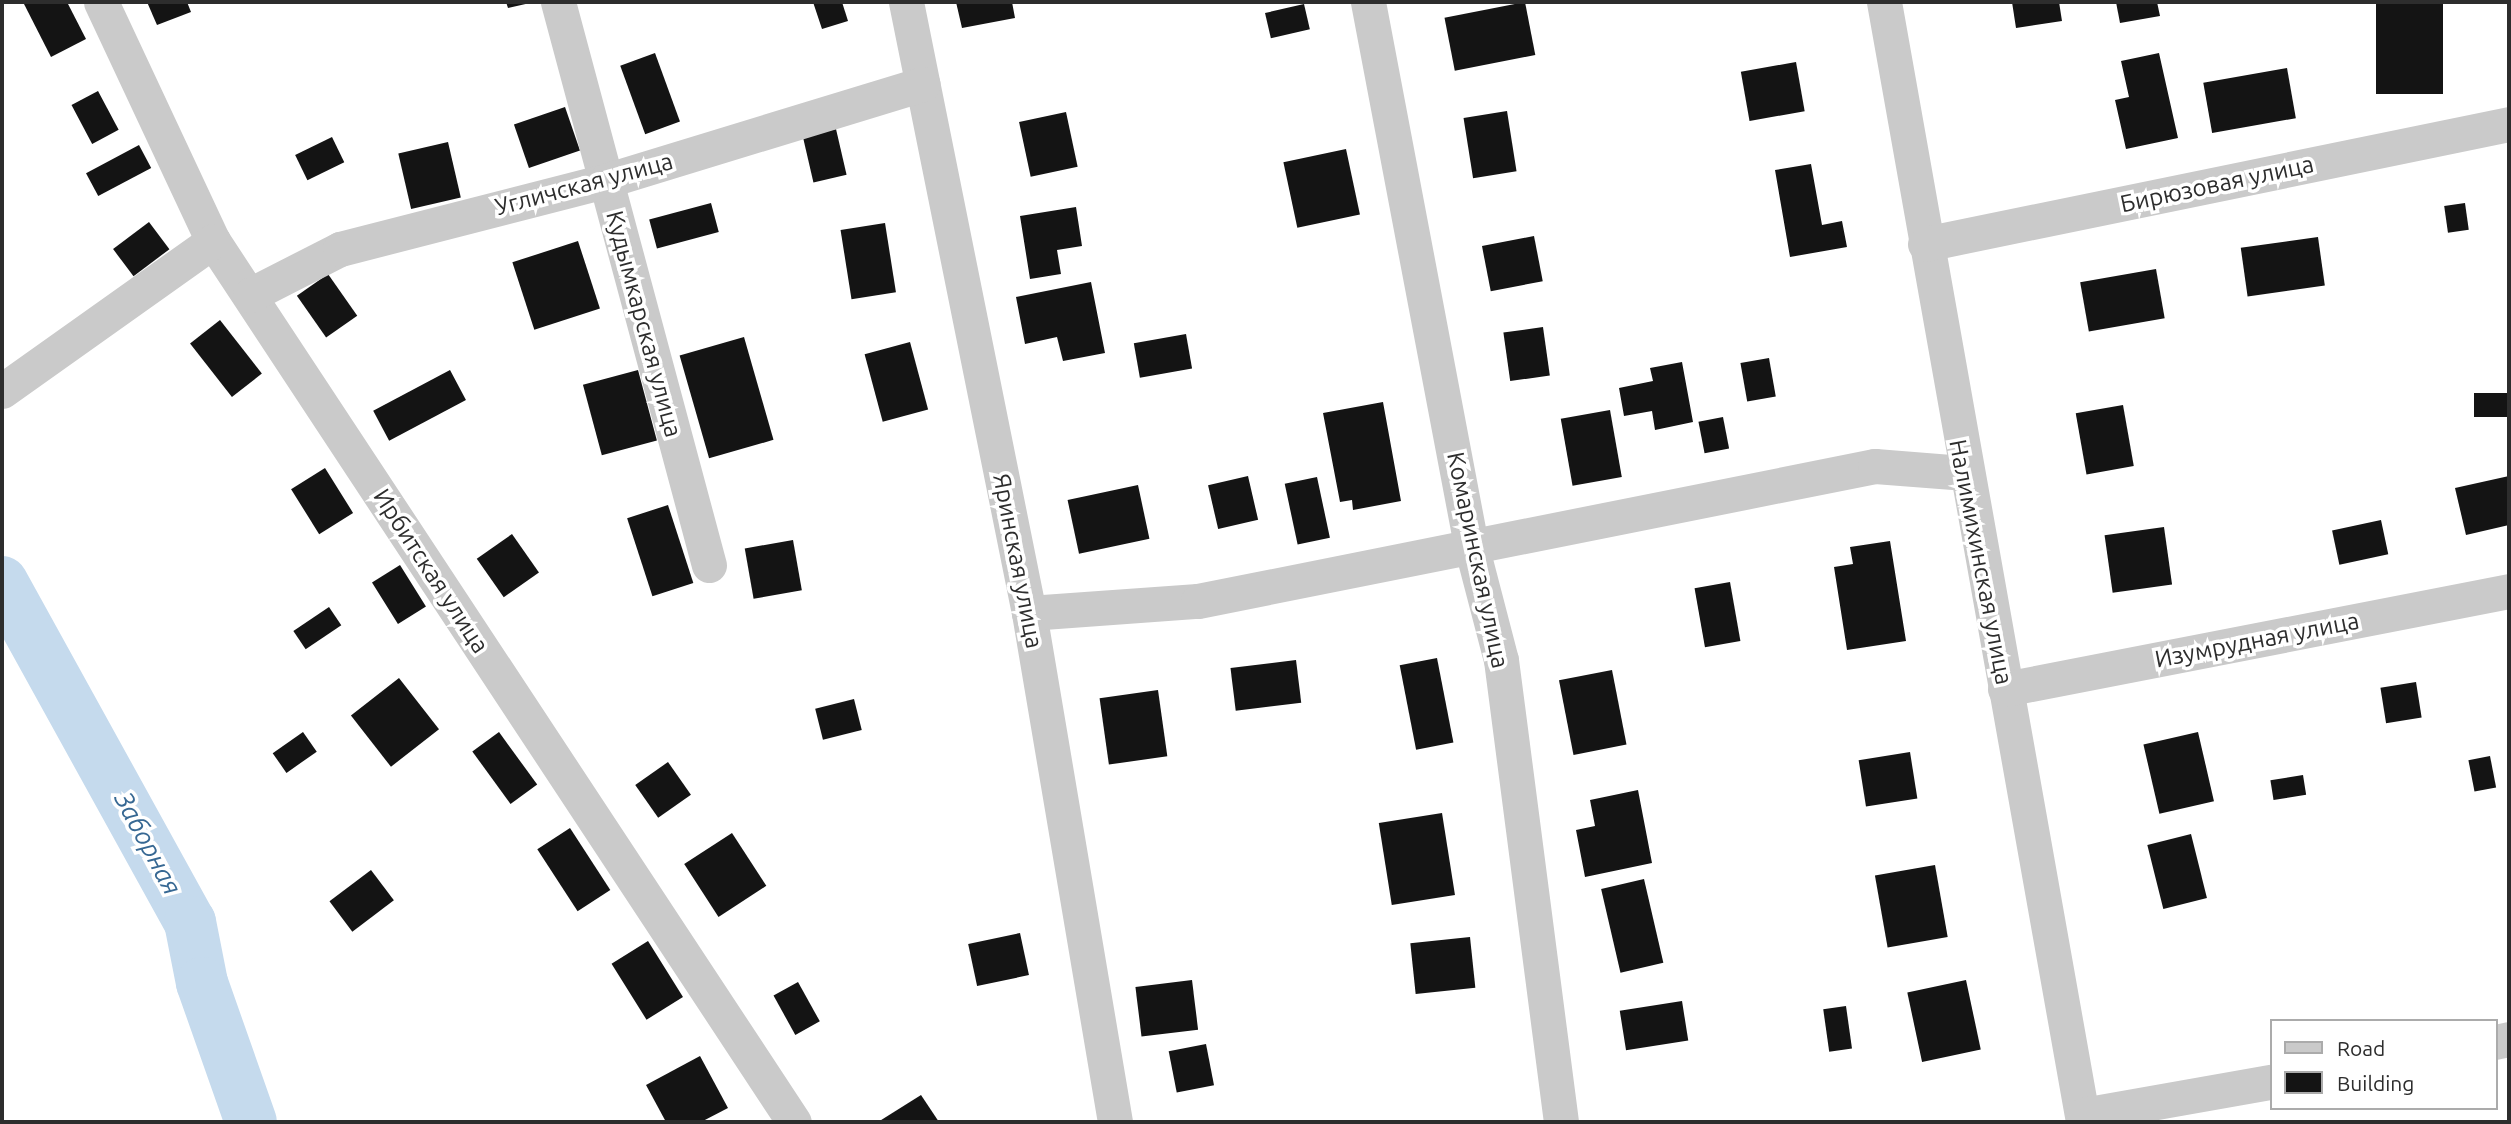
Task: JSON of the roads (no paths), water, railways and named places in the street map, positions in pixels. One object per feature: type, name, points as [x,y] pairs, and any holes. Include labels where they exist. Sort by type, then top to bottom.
[{"type":"street","name":"Ирбитская улица","points":[[101,2],[213,241],[794,1122]]},
{"type":"street","name":"Кудымкарская улица","points":[[558,2],[709,565]]},
{"type":"street","name":"Яринская улица","points":[[906,2],[1030,613],[1115,1122]]},
{"type":"street","name":"Комаринская улица","points":[[1368,2],[1471,545],[1502,660],[1561,1122]]},
{"type":"street","name":"Налимихинская улица","points":[[1884,2],[1963,472],[2006,689],[2083,1119]]},
{"type":"street","name":"Угличская улица","points":[[250,295],[340,249],[605,181],[923,84]]},
{"type":"street","name":"Бирюзовая улица","points":[[1925,244],[2509,124]]},
{"type":"street","points":[[2,391],[213,241]]},
{"type":"street","points":[[1030,613],[1198,601],[1875,466],[1963,472]]},
{"type":"street","name":"Изумрудная улица","points":[[2006,689],[2509,591]]},
{"type":"street","points":[[2083,1119],[2270,1082]]},
{"type":"waterway","name":"Заборная","points":[[2,582],[190,922],[202,983],[251,1122]]}]
